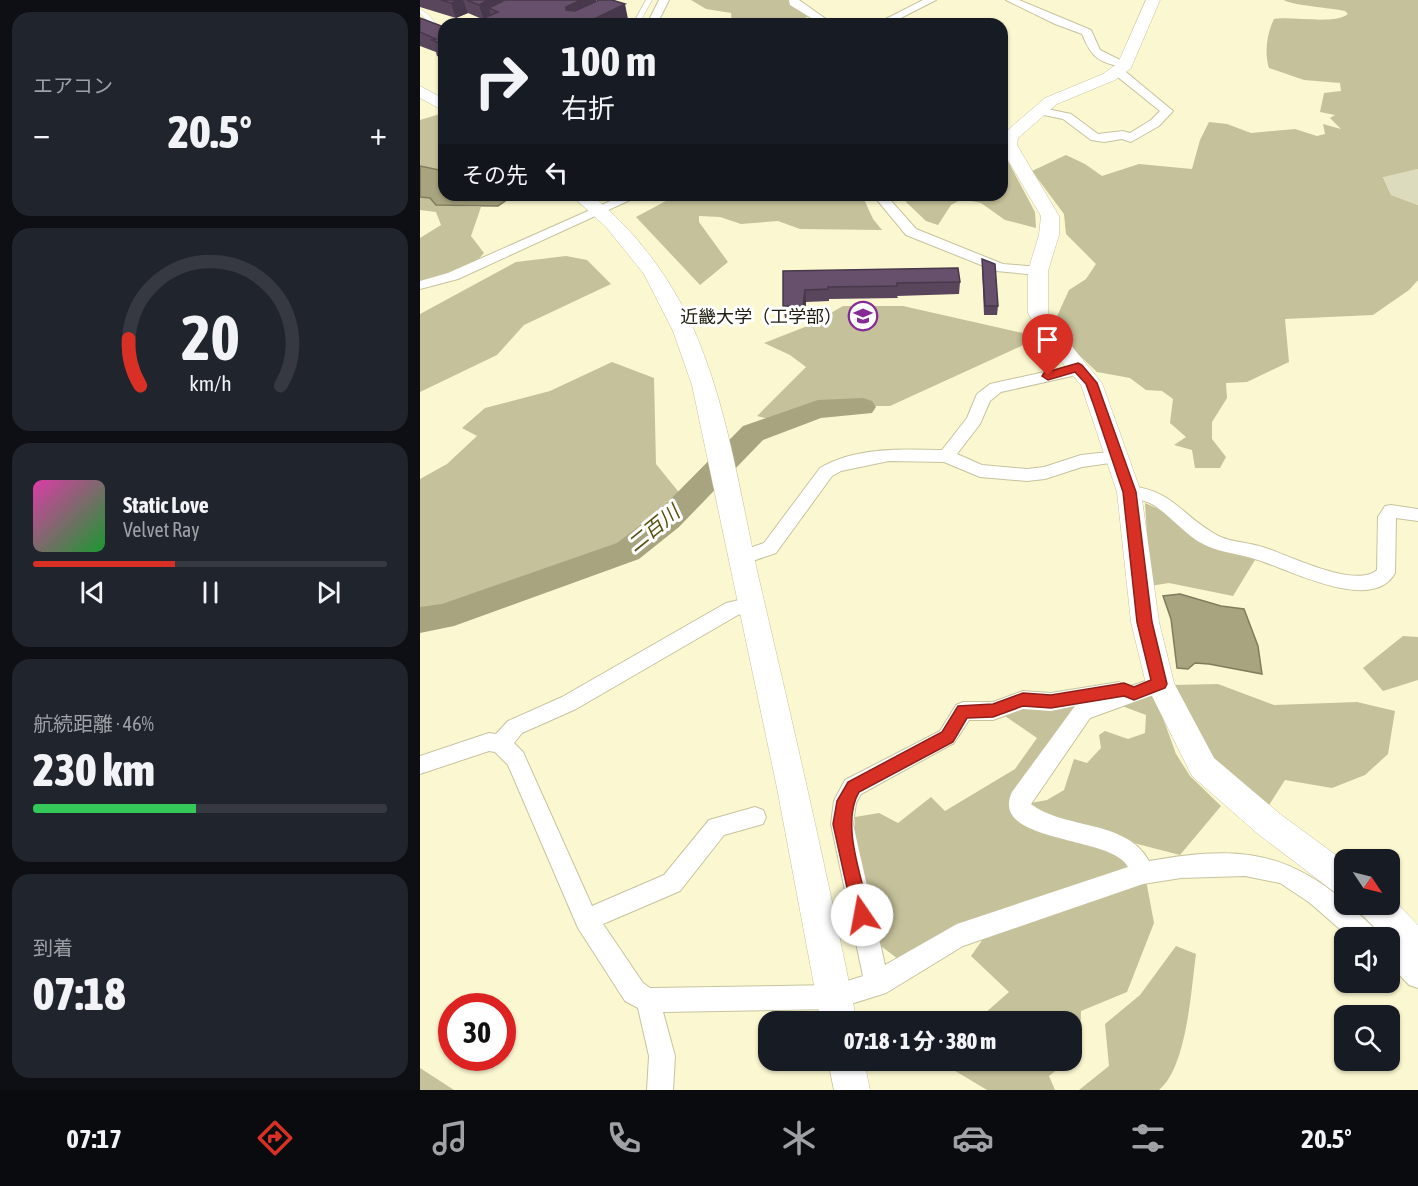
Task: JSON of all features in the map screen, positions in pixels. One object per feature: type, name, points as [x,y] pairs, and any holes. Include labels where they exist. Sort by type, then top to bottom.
[{"type":"street","points":[[655,18],[664,0]]},
{"type":"street","points":[[794,0],[794,3],[818,18]]},
{"type":"street","points":[[894,18],[931,0]]},
{"type":"street","points":[[1011,0],[1087,32],[1095,52],[1122,68],[1131,83],[1143,89],[1167,111],[1155,123],[1131,138],[1123,135],[1095,137],[1067,116],[1038,111]]},
{"type":"street","points":[[1008,134],[1038,111],[1066,94],[1122,68],[1153,0]]},
{"type":"street","points":[[420,91],[438,102]]},
{"type":"street","points":[[1008,145],[1050,216],[1049,235],[1038,271],[1038,313],[1046,329],[1091,383],[1129,492],[1145,622],[1160,684],[1203,767],[1269,824],[1334,873]]},
{"type":"street","points":[[884,201],[911,232],[1001,268],[1038,271]]},
{"type":"street","points":[[420,285],[453,276],[591,203],[632,243],[664,291],[684,331],[702,377],[837,1009]]},
{"type":"street","points":[[946,456],[974,420],[983,398],[996,388],[1067,372],[1078,367]]},
{"type":"street","points":[[741,558],[770,548],[826,472],[836,466],[889,455],[946,456],[980,471],[1027,475],[1045,473],[1081,461],[1118,457]]},
{"type":"street","points":[[1129,492],[1139,492],[1173,508],[1208,539],[1263,554],[1332,579],[1375,583],[1386,573],[1387,517],[1391,511],[1418,515]]},
{"type":"street","points":[[501,744],[515,727],[569,703],[733,608],[752,604]]},
{"type":"street","points":[[1143,873],[1133,854],[1104,840],[1037,822],[1020,809],[1020,799],[1083,712],[1160,684]]},
{"type":"street","points":[[877,984],[842,824],[845,801],[854,787],[947,737],[963,711],[993,711],[1023,700],[1051,702],[1124,690],[1134,693]]},
{"type":"street","points":[[420,765],[489,742],[501,744],[516,759],[586,920],[634,992],[648,1000],[837,1009],[957,936],[1143,873],[1170,867],[1227,863],[1275,870],[1299,880],[1355,927]]},
{"type":"street","points":[[586,920],[672,883],[717,827],[755,817]]},
{"type":"street","points":[[1386,915],[1418,949]]},
{"type":"street","points":[[1400,957],[1418,976]]},
{"type":"street","points":[[648,1000],[662,1056],[660,1090]]},
{"type":"street","points":[[848,1071],[852,1090]]},
{"type":"lane","points":[[639,18],[649,0]]},
{"type":"lane","points":[[420,11],[438,29]]},
{"type":"shaded area","points":[[691,0],[792,0],[811,16],[805,18],[732,18],[731,13],[706,9]]},
{"type":"shaded area","points":[[1284,0],[1418,0],[1418,169],[1383,177],[1391,195],[1418,205],[1418,280],[1409,290],[1373,315],[1285,319],[1289,362],[1247,382],[1226,383],[1227,398],[1212,422],[1212,439],[1226,457],[1220,468],[1195,468],[1192,450],[1174,445],[1186,437],[1170,423],[1173,399],[1162,391],[1146,390],[1130,378],[1097,372],[1066,343],[1053,325],[1069,290],[1086,279],[1096,264],[1066,234],[1064,214],[1032,171],[1066,155],[1102,176],[1139,164],[1192,169],[1200,140],[1209,122],[1227,124],[1251,133],[1295,129],[1317,136],[1325,134],[1323,124],[1341,129],[1330,118],[1335,115],[1320,112],[1324,93],[1341,91],[1340,83],[1304,80],[1269,68],[1267,50],[1268,37],[1274,19],[1334,19],[1348,14],[1345,11]]},
{"type":"shaded area","points":[[438,115],[438,170],[420,166],[420,120]]},
{"type":"shaded area","points":[[1008,161],[1035,212],[1036,228],[1005,220],[981,203],[972,201],[1008,201]]},
{"type":"shaded area","points":[[420,166],[438,170],[438,201],[505,201],[498,206],[436,205],[430,198],[420,197]]},
{"type":"shaded area","points":[[1418,169],[1418,205],[1391,195],[1383,176]]},
{"type":"shaded area","points":[[420,197],[430,197],[436,205],[481,207],[471,236],[484,253],[463,269],[420,283],[420,238],[441,225],[436,212],[420,210]]},
{"type":"shaded area","points":[[666,201],[865,201],[873,219],[882,230],[800,229],[778,221],[741,224],[720,217],[699,216],[699,222],[728,262],[700,285],[636,217]]},
{"type":"shaded area","points":[[958,201],[951,205],[938,225],[926,221],[906,202]]},
{"type":"shaded area","points":[[566,256],[587,260],[611,284],[524,325],[497,355],[420,392],[420,314],[516,262]]},
{"type":"shaded area","points":[[843,306],[903,306],[1027,334],[1030,342],[890,406],[815,406],[769,419],[757,416],[806,367],[790,355],[764,343],[810,325]]},
{"type":"shaded area","points":[[612,362],[654,378],[656,464],[686,501],[643,537],[561,579],[470,611],[420,617],[420,479],[447,464],[477,436],[462,428],[485,408],[550,391]]},
{"type":"shaded area","points":[[1145,503],[1258,555],[1233,596],[1169,583],[1150,586]]},
{"type":"shaded area","points":[[1180,594],[1221,606],[1244,609],[1258,646],[1262,674],[1195,663],[1188,669],[1177,668],[1171,619],[1163,596]]},
{"type":"shaded area","points":[[1403,636],[1418,637],[1418,680],[1383,691],[1363,668]]},
{"type":"shaded area","points":[[1218,684],[1274,705],[1357,702],[1395,711],[1388,754],[1365,775],[1332,788],[1285,780],[1269,805],[1214,761],[1172,685]]},
{"type":"shaded area","points":[[1155,696],[1176,754],[1190,776],[1221,806],[1180,855],[1037,818],[1025,804],[1047,800],[1064,790],[1074,759],[1087,763],[1101,748],[1099,735],[1105,731],[1128,739],[1145,733],[1146,715],[1122,706],[1138,698]]},
{"type":"shaded area","points":[[1090,700],[1078,710],[1008,805],[1035,824],[1100,843],[1138,871],[902,962],[877,943],[854,849],[855,817],[879,813],[898,823],[931,797],[945,811],[1015,769],[1037,738],[1002,714],[1024,703]]},
{"type":"shaded area","points":[[1146,880],[1154,923],[1127,992],[1081,1011],[987,1011],[1009,992],[971,956],[988,932]]},
{"type":"shaded area","points":[[1176,946],[1196,954],[1182,1046],[1168,1079],[1159,1090],[1079,1090],[1109,1066],[1105,1024],[1140,995]]},
{"type":"shaded area","points":[[420,1068],[454,1090],[420,1090]]},
{"type":"shaded area","points":[[955,1071],[1055,1071],[1049,1076],[1055,1090],[987,1090]]},
{"type":"building","points":[[441,0],[459,0],[451,3]]},
{"type":"building","points":[[467,0],[488,0],[479,5]]},
{"type":"building","points":[[505,0],[581,0],[566,7],[566,10],[575,11],[599,0],[612,0],[625,4],[596,18],[484,18],[498,12],[489,8]]},
{"type":"building","points":[[420,18],[438,25],[438,42],[432,40],[436,39],[420,32]]},
{"type":"building","points":[[982,259],[995,264],[998,306],[985,306]]},
{"type":"building","points":[[958,268],[960,282],[897,283],[897,286],[828,287],[828,289],[805,290],[803,306],[783,306],[783,271]]},
{"type":"waterway","name":"二百川","points":[[420,620],[443,617],[628,551],[669,519],[753,433],[818,409],[863,407]]},
{"type":"place","name":"近畿大学（工学部）","points":[[863,316]]},
{"type":"route","points":[[862,915],[842,824],[845,801],[854,787],[947,737],[963,711],[993,711],[1023,700],[1051,702],[1124,690],[1134,693],[1160,684],[1145,622],[1129,492],[1101,406],[1091,383],[1078,367],[1048,376]]}]
